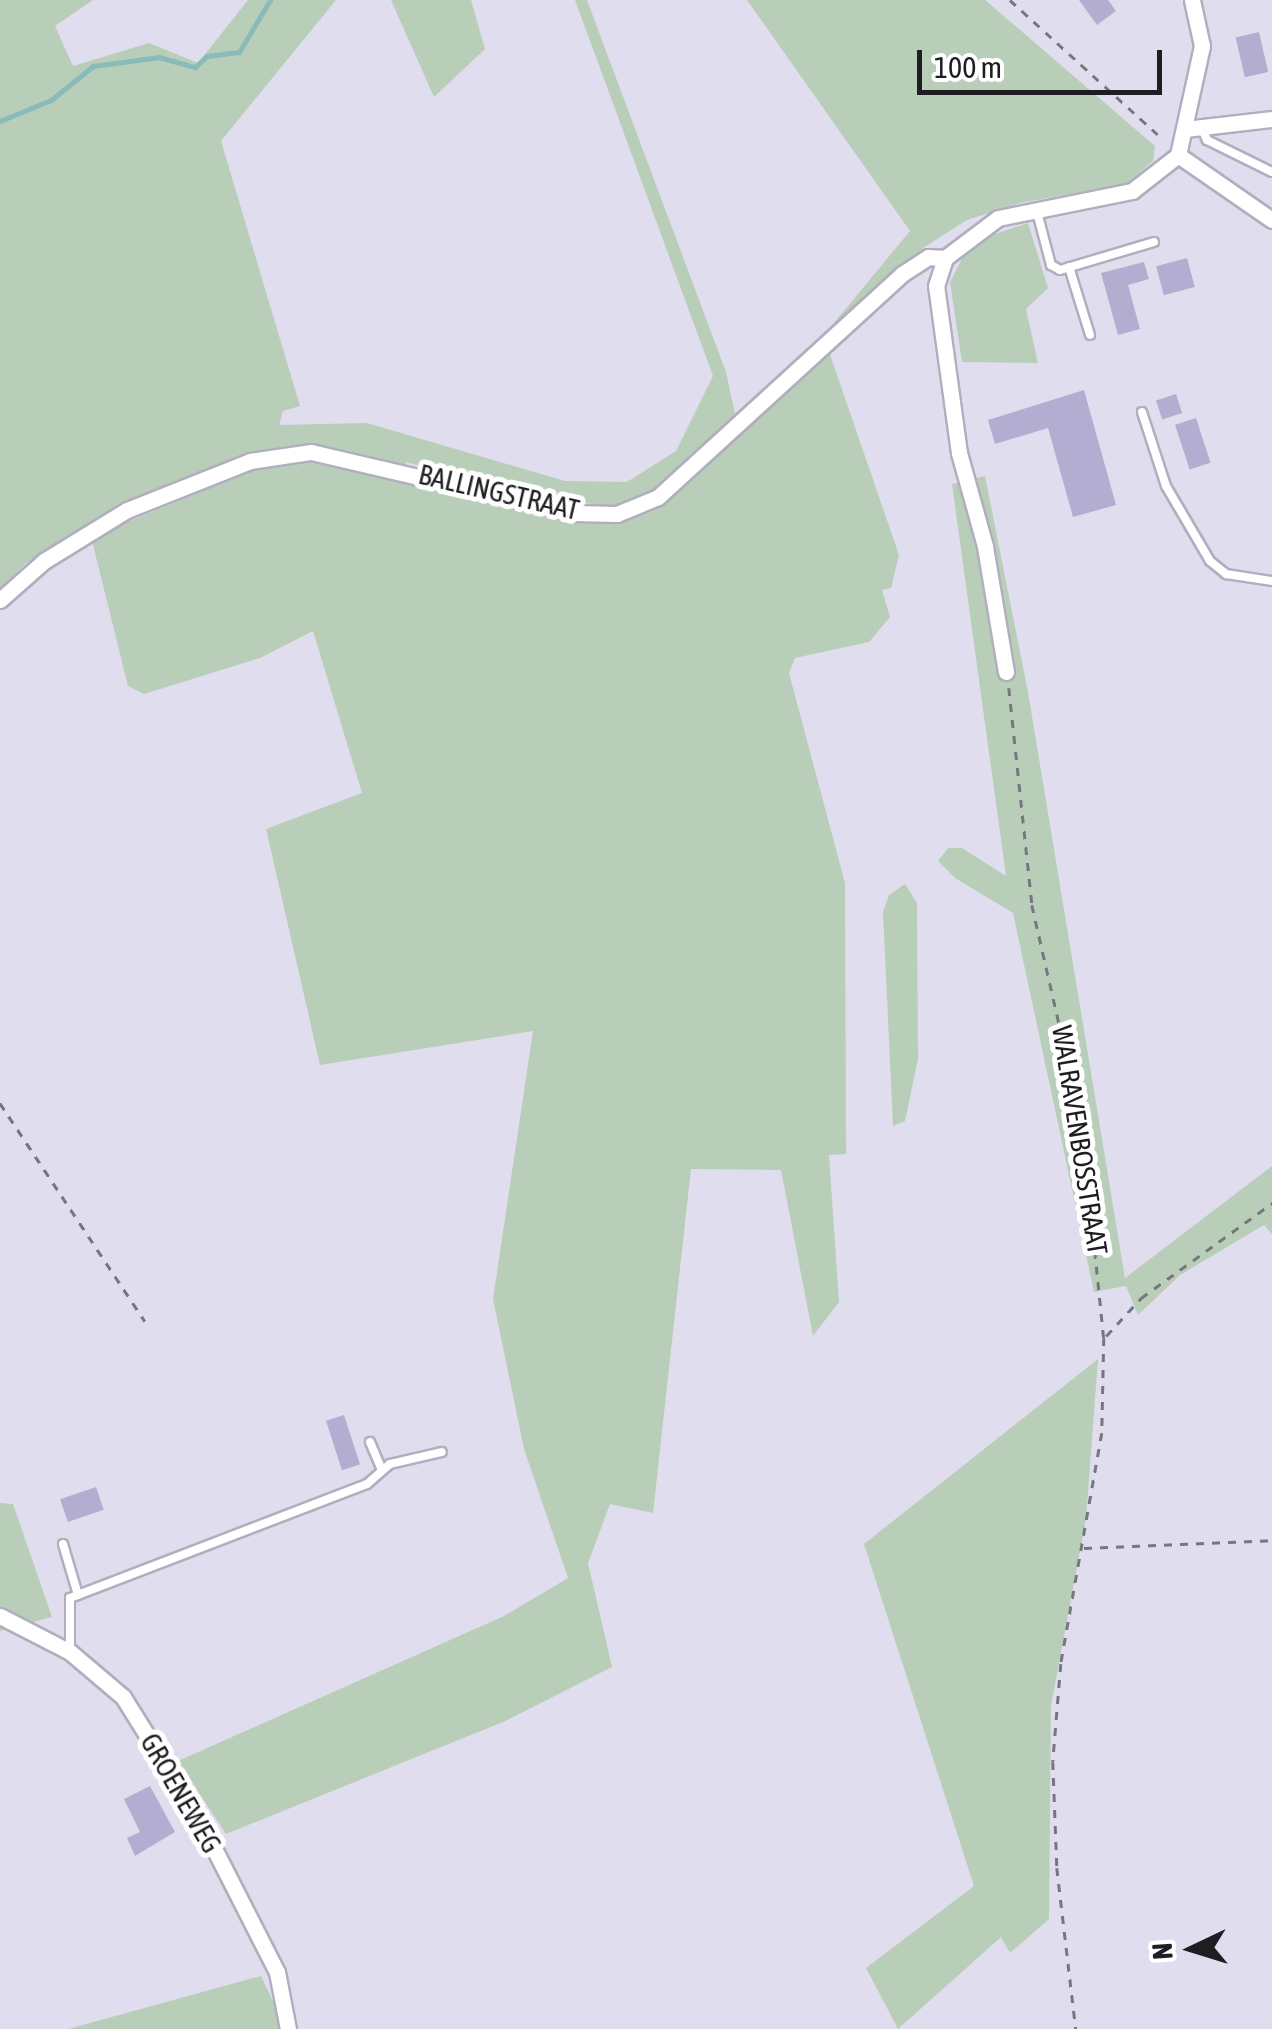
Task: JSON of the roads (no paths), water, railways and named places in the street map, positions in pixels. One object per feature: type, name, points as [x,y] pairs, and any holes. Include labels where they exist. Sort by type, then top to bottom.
[{"type":"street","points":[[1192,0],[1202,46],[1178,155],[1272,220]]},
{"type":"street","points":[[1185,128],[1203,132],[1272,119]]},
{"type":"street","name":"BALLINGSTRAAT","points":[[0,600],[44,560],[127,510],[250,461],[310,452],[574,513],[617,514],[658,497],[902,274],[928,258],[945,258],[976,229],[1132,191],[1178,155]]},
{"type":"street","points":[[945,258],[936,286],[959,452],[985,546],[1006,672]]},
{"type":"street","name":"GROENEWEG","points":[[0,1616],[70,1652],[123,1697],[198,1818],[276,1972],[288,2029]]},
{"type":"lane","points":[[1203,132],[1207,140],[1272,172]]},
{"type":"lane","points":[[1037,212],[1051,265],[1070,268],[1154,242]]},
{"type":"lane","points":[[1070,268],[1090,335]]},
{"type":"lane","points":[[1142,412],[1166,486],[1210,562],[1226,574],[1272,582]]},
{"type":"lane","points":[[370,1442],[382,1470]]},
{"type":"lane","points":[[70,1652],[66,1617],[70,1598],[367,1484],[382,1470],[442,1452]]},
{"type":"lane","points":[[63,1544],[78,1595]]},
{"type":"waterway","points":[[0,121],[51,100],[93,66],[159,57],[195,67],[207,56],[239,52],[270,0]]}]
